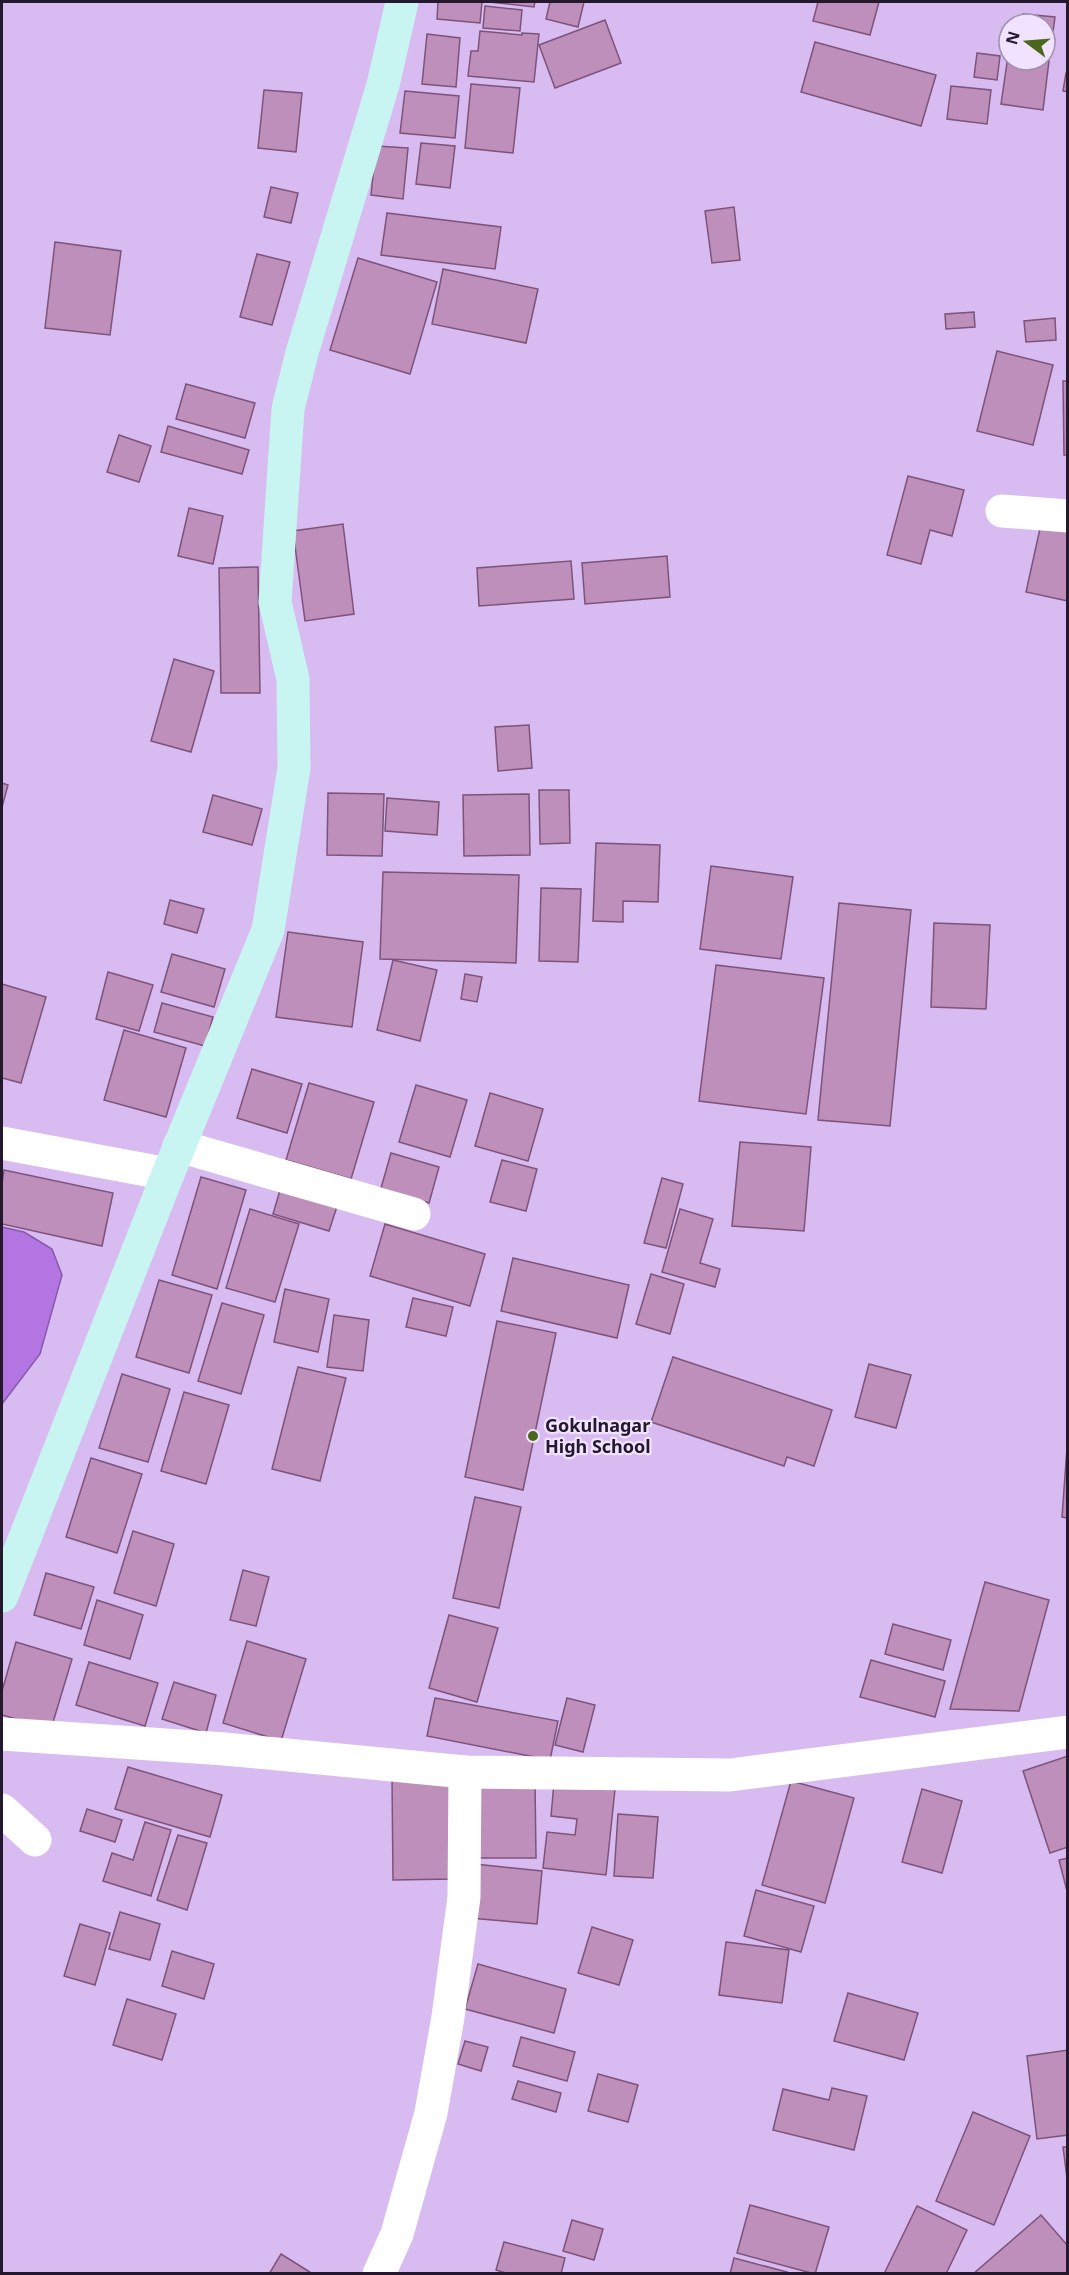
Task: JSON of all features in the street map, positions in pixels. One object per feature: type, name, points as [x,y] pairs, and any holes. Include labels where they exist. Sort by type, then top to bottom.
[{"type":"street","points":[[2,1596],[173,1160],[268,930],[294,768],[292,679],[275,602],[288,409],[302,353],[383,85],[402,2]]},
{"type":"street","points":[[1002,511],[1068,516]]},
{"type":"street","points":[[2,1143],[173,1160],[414,1214]]},
{"type":"street","points":[[2,1734],[225,1749],[465,1772],[730,1775],[1068,1732]]},
{"type":"street","points":[[379,2274],[397,2234],[431,2113],[448,2017],[464,1898],[465,1772]]},
{"type":"street","points":[[2,1810],[35,1840]]},
{"type":"shaded area","points":[[2,1227],[24,1232],[52,1249],[62,1275],[40,1354],[2,1404]]},
{"type":"building","points":[[438,2],[482,2],[480,23],[437,19]]},
{"type":"building","points":[[489,2],[535,2],[534,7]]},
{"type":"building","points":[[550,2],[584,2],[578,27],[546,19]]},
{"type":"building","points":[[818,2],[879,2],[870,35],[813,21]]},
{"type":"building","points":[[485,6],[522,10],[520,31],[483,28]]},
{"type":"building","points":[[605,20],[621,63],[555,88],[539,45]]},
{"type":"building","points":[[480,31],[522,35],[522,33],[539,34],[534,82],[468,76],[471,51],[478,51]]},
{"type":"building","points":[[427,34],[460,38],[456,87],[422,84]]},
{"type":"building","points":[[815,42],[936,75],[921,126],[801,92]]},
{"type":"building","points":[[977,53],[997,56],[997,80],[974,77]]},
{"type":"building","points":[[1006,72],[1048,72],[1043,110],[1001,104]]},
{"type":"building","points":[[1066,73],[1068,73],[1068,92],[1063,91]]},
{"type":"building","points":[[471,84],[520,88],[513,153],[465,148]]},
{"type":"building","points":[[951,86],[991,90],[987,124],[947,119]]},
{"type":"building","points":[[264,90],[302,93],[296,152],[258,148]]},
{"type":"building","points":[[405,91],[459,96],[455,138],[400,133]]},
{"type":"building","points":[[421,143],[455,146],[450,188],[416,184]]},
{"type":"building","points":[[376,146],[408,148],[403,199],[371,195]]},
{"type":"building","points":[[271,187],[298,193],[291,223],[264,217]]},
{"type":"building","points":[[734,207],[740,260],[712,263],[705,211]]},
{"type":"building","points":[[387,213],[501,227],[495,269],[381,255]]},
{"type":"building","points":[[55,242],[121,251],[110,335],[45,328]]},
{"type":"building","points":[[257,254],[290,262],[272,325],[240,317]]},
{"type":"building","points":[[358,258],[437,282],[410,374],[330,350]]},
{"type":"building","points":[[443,269],[538,289],[526,343],[432,324]]},
{"type":"building","points":[[974,312],[975,327],[946,329],[945,314]]},
{"type":"building","points":[[1055,318],[1056,340],[1026,342],[1024,321]]},
{"type":"building","points":[[997,351],[1053,365],[1033,445],[977,431]]},
{"type":"building","points":[[1063,381],[1068,381],[1068,455],[1064,455]]},
{"type":"building","points":[[186,384],[255,403],[245,438],[176,419]]},
{"type":"building","points":[[168,426],[249,450],[242,474],[161,452]]},
{"type":"building","points":[[119,435],[151,446],[139,482],[107,472]]},
{"type":"building","points":[[908,476],[964,490],[952,536],[930,530],[921,564],[887,555]]},
{"type":"building","points":[[189,508],[223,516],[213,564],[178,556]]},
{"type":"building","points":[[343,524],[354,614],[305,621],[293,531]]},
{"type":"building","points":[[1041,524],[1068,529],[1068,601],[1026,592]]},
{"type":"building","points":[[667,556],[670,597],[585,604],[582,563]]},
{"type":"building","points":[[571,561],[574,599],[479,606],[477,568]]},
{"type":"building","points":[[258,567],[260,693],[221,693],[219,568]]},
{"type":"building","points":[[174,659],[214,671],[191,752],[151,741]]},
{"type":"building","points":[[529,725],[532,768],[498,771],[495,727]]},
{"type":"building","points":[[2,783],[8,785],[2,807]]},
{"type":"building","points":[[539,790],[569,790],[570,843],[540,844]]},
{"type":"building","points":[[328,793],[384,794],[382,856],[327,855]]},
{"type":"building","points":[[529,794],[530,855],[464,856],[463,795]]},
{"type":"building","points":[[213,795],[262,809],[252,845],[203,832]]},
{"type":"building","points":[[387,798],[439,802],[437,835],[385,831]]},
{"type":"building","points":[[596,843],[660,845],[658,902],[623,901],[623,922],[593,921]]},
{"type":"building","points":[[711,866],[793,877],[781,959],[700,949]]},
{"type":"building","points":[[383,872],[519,875],[516,963],[380,959]]},
{"type":"building","points":[[541,888],[581,889],[578,962],[539,961]]},
{"type":"building","points":[[170,900],[204,909],[197,933],[164,924]]},
{"type":"building","points":[[839,903],[911,910],[890,1126],[818,1120]]},
{"type":"building","points":[[934,923],[990,925],[986,1009],[931,1007]]},
{"type":"building","points":[[288,932],[363,942],[352,1027],[276,1017]]},
{"type":"building","points":[[172,954],[225,969],[214,1007],[161,992]]},
{"type":"building","points":[[393,960],[437,970],[420,1041],[377,1030]]},
{"type":"building","points":[[716,965],[824,978],[806,1114],[699,1101]]},
{"type":"building","points":[[108,972],[153,985],[139,1031],[96,1019]]},
{"type":"building","points":[[465,974],[482,977],[477,1002],[461,999]]},
{"type":"building","points":[[2,984],[46,997],[21,1083],[2,1078]]},
{"type":"building","points":[[162,1003],[213,1017],[205,1046],[154,1032]]},
{"type":"building","points":[[124,1030],[186,1048],[166,1117],[104,1100]]},
{"type":"building","points":[[252,1069],[302,1084],[287,1133],[237,1118]]},
{"type":"building","points":[[309,1083],[374,1102],[351,1179],[286,1160]]},
{"type":"building","points":[[416,1085],[467,1100],[450,1157],[399,1142]]},
{"type":"building","points":[[490,1093],[543,1109],[528,1161],[475,1146]]},
{"type":"building","points":[[740,1142],[811,1147],[804,1231],[732,1226]]},
{"type":"building","points":[[391,1153],[439,1167],[429,1203],[381,1188]]},
{"type":"building","points":[[502,1160],[537,1169],[526,1211],[490,1202]]},
{"type":"building","points":[[4,1170],[113,1193],[102,1246],[2,1224]]},
{"type":"building","points":[[201,1177],[246,1190],[217,1289],[172,1275]]},
{"type":"building","points":[[662,1178],[683,1184],[666,1248],[644,1243]]},
{"type":"building","points":[[283,1180],[340,1197],[329,1231],[273,1214]]},
{"type":"building","points":[[250,1209],[299,1224],[275,1302],[226,1288]]},
{"type":"building","points":[[680,1209],[713,1219],[700,1263],[720,1269],[715,1287],[662,1272]]},
{"type":"building","points":[[385,1224],[485,1254],[470,1306],[370,1276]]},
{"type":"building","points":[[513,1258],[629,1285],[617,1338],[501,1311]]},
{"type":"building","points":[[651,1274],[684,1284],[670,1334],[636,1324]]},
{"type":"building","points":[[159,1280],[212,1295],[189,1373],[136,1357]]},
{"type":"building","points":[[285,1289],[329,1299],[318,1352],[274,1342]]},
{"type":"building","points":[[413,1298],[453,1307],[446,1336],[406,1327]]},
{"type":"building","points":[[222,1303],[264,1315],[241,1394],[198,1381]]},
{"type":"building","points":[[334,1315],[369,1320],[363,1371],[327,1367]]},
{"type":"building","points":[[497,1321],[556,1333],[523,1490],[465,1477]]},
{"type":"building","name":"Gokulnagar High School","points":[[673,1357],[832,1410],[814,1466],[787,1457],[784,1466],[651,1422]]},
{"type":"building","points":[[869,1364],[911,1375],[896,1428],[855,1417]]},
{"type":"building","points":[[298,1367],[346,1378],[320,1481],[272,1469]]},
{"type":"building","points":[[122,1374],[170,1389],[148,1462],[99,1448]]},
{"type":"building","points":[[184,1392],[229,1405],[206,1484],[161,1471]]},
{"type":"building","points":[[1068,1434],[1068,1518],[1062,1517]]},
{"type":"building","points":[[91,1458],[142,1474],[117,1553],[66,1537]]},
{"type":"building","points":[[475,1497],[521,1507],[499,1608],[453,1598]]},
{"type":"building","points":[[133,1531],[174,1544],[156,1606],[114,1593]]},
{"type":"building","points":[[243,1570],[269,1577],[256,1626],[230,1620]]},
{"type":"building","points":[[46,1573],[94,1587],[81,1629],[34,1615]]},
{"type":"building","points":[[985,1582],[1049,1600],[1019,1711],[950,1709]]},
{"type":"building","points":[[97,1600],[143,1615],[130,1659],[84,1645]]},
{"type":"building","points":[[449,1615],[498,1628],[477,1702],[429,1688]]},
{"type":"building","points":[[893,1624],[951,1640],[943,1670],[885,1654]]},
{"type":"building","points":[[247,1641],[306,1659],[281,1741],[223,1723]]},
{"type":"building","points":[[16,1642],[72,1659],[51,1729],[2,1715],[2,1691]]},
{"type":"building","points":[[871,1660],[945,1681],[935,1717],[860,1697]]},
{"type":"building","points":[[89,1662],[158,1683],[145,1726],[76,1705]]},
{"type":"building","points":[[174,1682],[216,1695],[206,1733],[162,1719]]},
{"type":"building","points":[[435,1698],[558,1721],[550,1760],[427,1736]]},
{"type":"building","points":[[567,1698],[595,1705],[583,1752],[555,1745]]},
{"type":"building","points":[[1068,1756],[1068,1847],[1050,1853],[1023,1771]]},
{"type":"building","points":[[128,1767],[222,1795],[210,1837],[115,1809]]},
{"type":"building","points":[[451,1776],[453,1879],[393,1880],[392,1777]]},
{"type":"building","points":[[477,1781],[535,1781],[536,1858],[477,1858]]},
{"type":"building","points":[[791,1781],[854,1798],[825,1903],[762,1885]]},
{"type":"building","points":[[554,1783],[615,1789],[606,1875],[543,1868],[547,1832],[575,1835],[577,1819],[551,1816]]},
{"type":"building","points":[[922,1789],[962,1801],[942,1873],[902,1862]]},
{"type":"building","points":[[87,1809],[122,1820],[115,1842],[80,1831]]},
{"type":"building","points":[[618,1814],[658,1817],[653,1878],[614,1876]]},
{"type":"building","points":[[145,1822],[171,1830],[151,1896],[103,1881],[112,1853],[133,1860]]},
{"type":"building","points":[[178,1835],[207,1843],[187,1910],[157,1900]]},
{"type":"building","points":[[1068,1858],[1068,1895],[1059,1860]]},
{"type":"building","points":[[475,1864],[542,1871],[537,1924],[470,1918]]},
{"type":"building","points":[[756,1890],[814,1906],[801,1952],[744,1936]]},
{"type":"building","points":[[120,1912],[160,1924],[150,1960],[109,1949]]},
{"type":"building","points":[[80,1924],[110,1933],[95,1985],[64,1976]]},
{"type":"building","points":[[592,1927],[633,1940],[619,1985],[578,1973]]},
{"type":"building","points":[[726,1942],[789,1950],[782,2003],[719,1995]]},
{"type":"building","points":[[172,1951],[214,1964],[204,1999],[162,1986]]},
{"type":"building","points":[[478,1964],[566,1989],[554,2033],[465,2009]]},
{"type":"building","points":[[848,1993],[918,2013],[904,2060],[834,2041]]},
{"type":"building","points":[[127,1999],[176,2014],[162,2060],[113,2045]]},
{"type":"building","points":[[521,2037],[575,2052],[567,2081],[513,2066]]},
{"type":"building","points":[[465,2041],[488,2047],[481,2071],[458,2064]]},
{"type":"building","points":[[1068,2050],[1068,2135],[1037,2139],[1027,2056]]},
{"type":"building","points":[[598,2074],[638,2085],[628,2122],[588,2111]]},
{"type":"building","points":[[518,2081],[561,2093],[556,2112],[512,2099]]},
{"type":"building","points":[[832,2088],[867,2096],[854,2150],[773,2130],[783,2089],[829,2100]]},
{"type":"building","points":[[973,2112],[1030,2136],[994,2225],[936,2201]]},
{"type":"building","points":[[1063,2147],[1068,2147],[1068,2186]]},
{"type":"building","points":[[750,2205],[829,2227],[815,2274],[737,2253]]},
{"type":"building","points":[[917,2206],[967,2230],[946,2274],[884,2274]]},
{"type":"building","points":[[1041,2215],[1068,2246],[1068,2274],[973,2274]]},
{"type":"building","points":[[572,2220],[603,2229],[594,2260],[563,2251]]},
{"type":"building","points":[[504,2242],[565,2258],[561,2274],[509,2274],[496,2270]]},
{"type":"building","points":[[281,2254],[313,2274],[269,2274]]},
{"type":"building","points":[[734,2258],[787,2272],[786,2274],[730,2274]]},
{"type":"place","name":"Gokulnagar High School","points":[[533,1436]]}]
